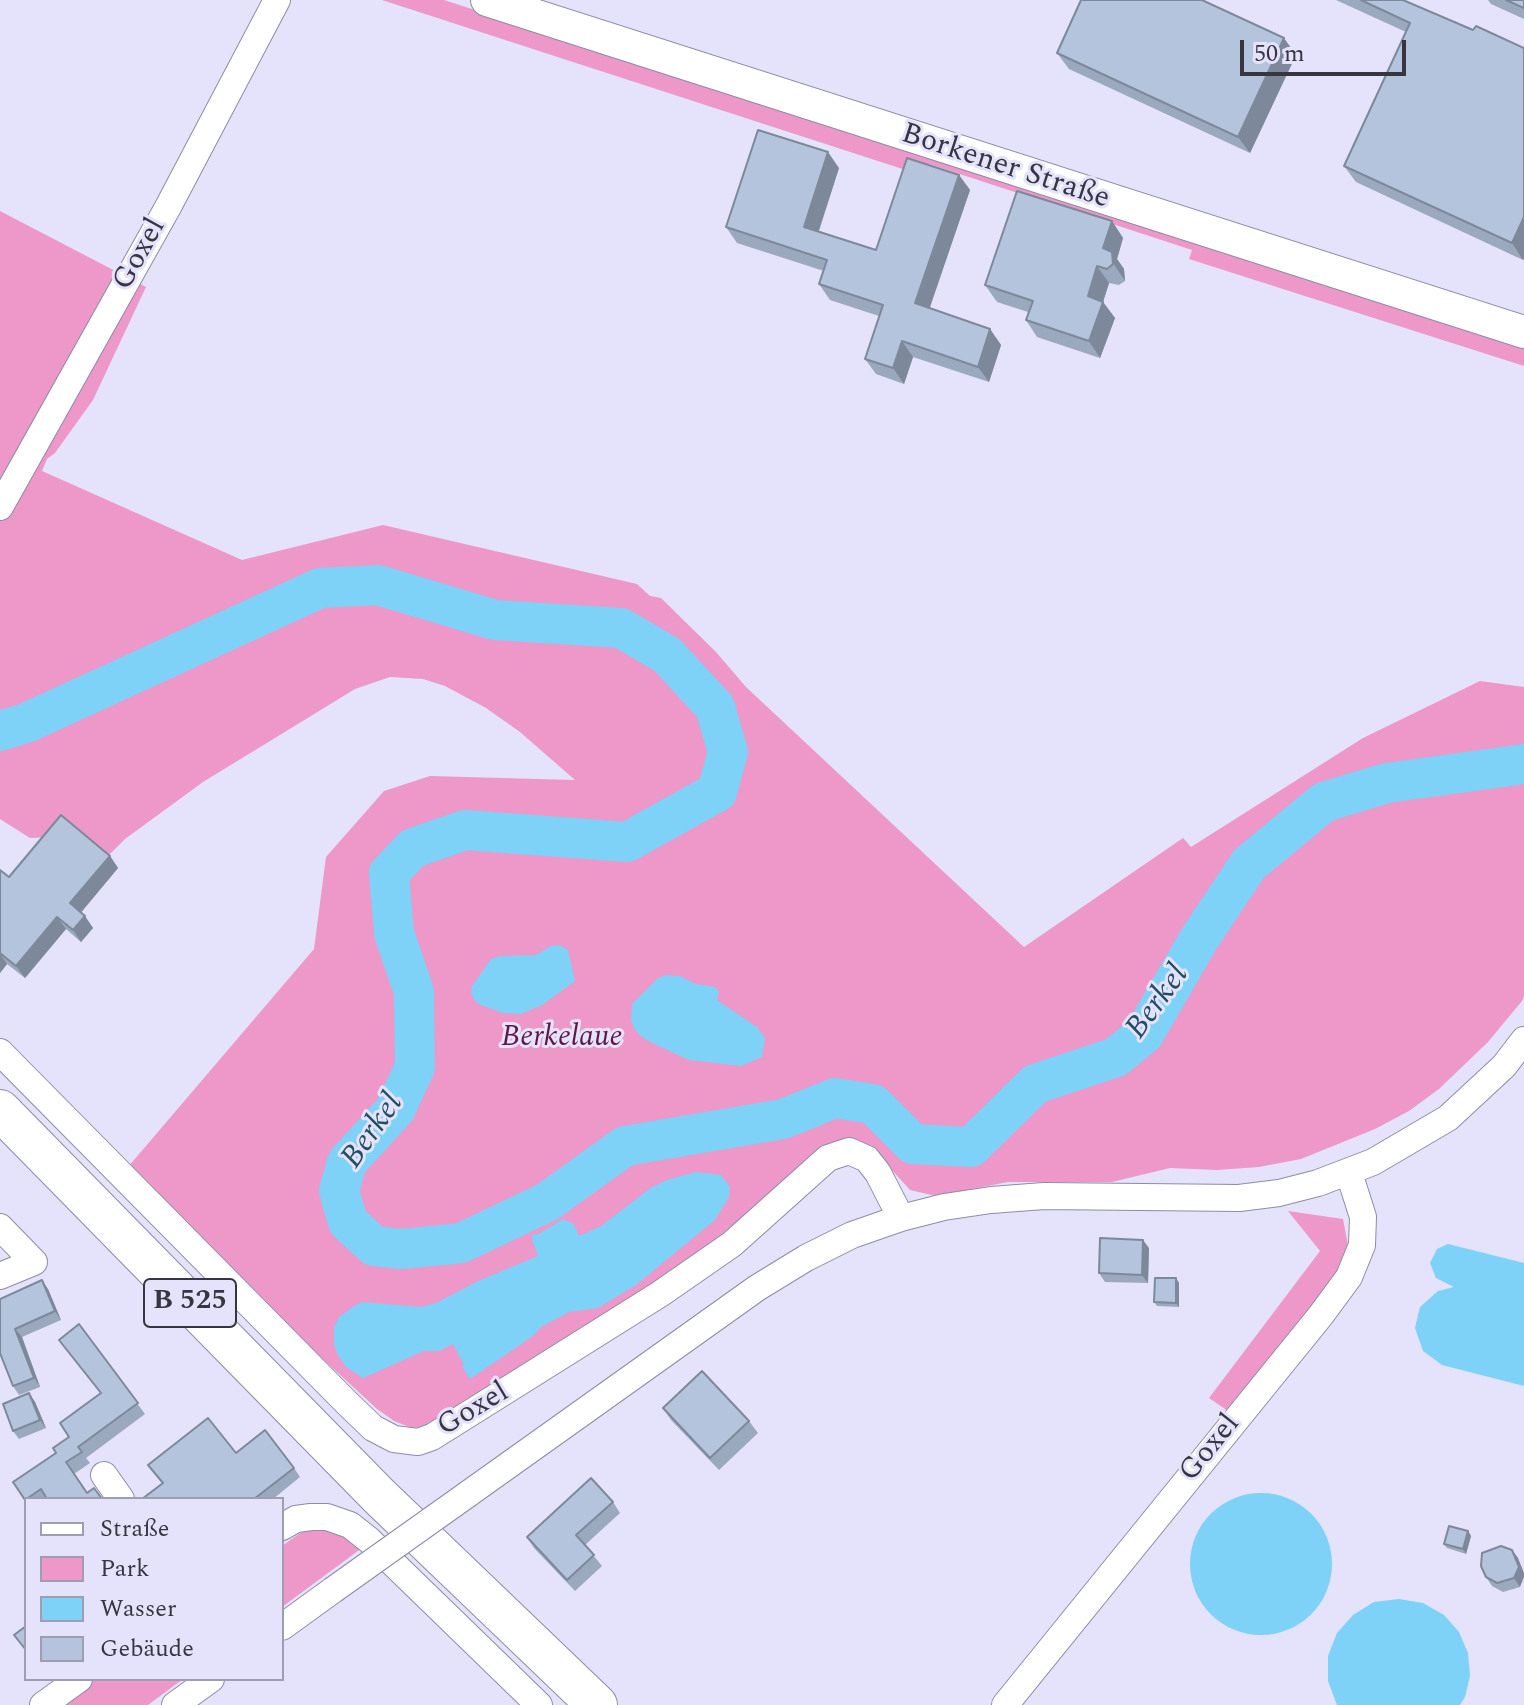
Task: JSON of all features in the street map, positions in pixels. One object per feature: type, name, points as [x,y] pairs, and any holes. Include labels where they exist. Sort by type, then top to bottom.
[{"type":"main road","name":"B 525","points":[[0,1110],[379,1496],[597,1705]]},
{"type":"street","name":"Goxel","points":[[0,507],[168,207],[277,0]]},
{"type":"street","name":"Borkener Straße","points":[[487,0],[1524,332]]},
{"type":"street","name":"Goxel","points":[[284,1626],[757,1288],[852,1235],[901,1218],[968,1203],[1044,1196],[1249,1197],[1298,1189],[1349,1173],[1396,1150],[1448,1118],[1504,1066],[1524,1040]]},
{"type":"street","name":"Goxel","points":[[0,1052],[348,1404],[373,1428],[394,1439],[418,1442],[432,1437],[660,1294],[732,1244],[828,1158],[849,1151],[867,1159],[878,1173],[901,1218]]},
{"type":"street","name":"Goxel","points":[[1005,1705],[1349,1277],[1362,1245],[1363,1217],[1349,1173]]},
{"type":"street","points":[[0,1227],[34,1262],[0,1276]]},
{"type":"street","points":[[104,1475],[120,1497]]},
{"type":"street","points":[[284,1526],[296,1519],[311,1517],[339,1520],[350,1525],[539,1705]]},
{"type":"street","points":[[43,1705],[76,1681]]},
{"type":"street","points":[[175,1705],[208,1681]]},
{"type":"green space","points":[[382,0],[444,0],[1524,349],[1524,366],[1189,259],[1192,250],[929,164],[921,175]]},
{"type":"green space","name":"Berkelaue","points":[[0,211],[146,287],[93,400],[55,453],[47,459],[42,471],[242,560],[383,525],[637,584],[650,596],[661,598],[716,652],[746,687],[1024,947],[1183,838],[1191,847],[1363,738],[1480,681],[1524,687],[1522,1001],[1488,1042],[1439,1089],[1409,1111],[1375,1129],[1301,1159],[1259,1167],[1217,1170],[1170,1168],[1112,1182],[1008,1182],[936,1196],[910,1190],[880,1157],[858,1141],[830,1148],[717,1246],[442,1423],[412,1428],[394,1421],[284,1323],[128,1167],[314,949],[326,857],[384,791],[430,776],[575,780],[520,732],[486,708],[445,686],[423,679],[390,677],[355,689],[203,782],[125,839],[105,859],[53,837],[30,838],[0,819]]},
{"type":"green space","points":[[1288,1211],[1343,1219],[1348,1245],[1347,1261],[1228,1411],[1209,1398],[1320,1251]]},
{"type":"green space","points":[[334,1530],[366,1545],[284,1606],[284,1545],[303,1531]]},
{"type":"green space","points":[[91,1681],[180,1681],[148,1705],[57,1705]]},
{"type":"water","points":[[559,945],[568,950],[575,981],[542,1005],[521,1014],[503,1013],[474,1000],[472,986],[491,959],[536,955]]},
{"type":"water","points":[[667,975],[715,987],[719,991],[717,1000],[757,1027],[765,1038],[762,1057],[741,1066],[689,1060],[641,1036],[631,1020],[632,1004],[658,978]]},
{"type":"water","points":[[696,1172],[721,1175],[730,1187],[729,1197],[715,1220],[636,1285],[598,1308],[569,1312],[541,1327],[533,1336],[470,1379],[453,1344],[439,1351],[424,1351],[363,1378],[346,1367],[338,1355],[334,1328],[339,1317],[354,1306],[362,1302],[421,1307],[436,1303],[478,1281],[538,1256],[532,1240],[533,1233],[537,1235],[563,1219],[574,1224],[579,1236],[601,1226],[652,1187]]},
{"type":"water","points":[[1448,1244],[1524,1263],[1524,1386],[1442,1365],[1423,1351],[1415,1328],[1420,1307],[1438,1291],[1454,1287],[1436,1278],[1430,1263],[1437,1249]]},
{"type":"water","points":[[1261,1493],[1288,1498],[1311,1514],[1327,1537],[1332,1564],[1327,1591],[1311,1614],[1288,1630],[1261,1635],[1234,1630],[1211,1614],[1195,1591],[1190,1564],[1195,1537],[1211,1514],[1234,1498]]},
{"type":"water","points":[[1399,1599],[1423,1603],[1444,1615],[1459,1632],[1468,1653],[1470,1676],[1465,1697],[1460,1705],[1337,1705],[1328,1681],[1328,1656],[1337,1633],[1353,1615],[1374,1602]]},
{"type":"building","points":[[1081,0],[1202,0],[1284,38],[1238,137],[1057,53]]},
{"type":"building","points":[[1361,0],[1403,0],[1473,30],[1476,26],[1524,48],[1524,217],[1512,243],[1344,166],[1410,23]]},
{"type":"building","points":[[1506,0],[1524,0],[1524,8]]},
{"type":"building","points":[[758,130],[828,152],[804,227],[876,250],[907,158],[959,175],[915,303],[990,329],[978,367],[902,341],[893,368],[865,359],[883,305],[819,284],[827,260],[726,227]]},
{"type":"building","points":[[1017,191],[1112,221],[1103,248],[1112,252],[1113,264],[1107,269],[1097,266],[1088,296],[1103,302],[1089,341],[1026,320],[1033,301],[985,285]]},
{"type":"building","points":[[61,815],[110,856],[70,903],[85,916],[73,930],[57,917],[16,966],[0,953],[0,870],[9,877]]},
{"type":"building","points":[[1100,1238],[1143,1240],[1142,1275],[1099,1273]]},
{"type":"building","points":[[1155,1278],[1176,1278],[1176,1303],[1154,1302]]},
{"type":"building","points":[[42,1280],[55,1311],[15,1329],[34,1378],[13,1386],[0,1353],[0,1299]]},
{"type":"building","points":[[79,1324],[138,1403],[78,1447],[82,1452],[66,1462],[87,1493],[94,1488],[101,1497],[46,1497],[41,1489],[24,1498],[13,1482],[56,1453],[53,1448],[69,1437],[60,1423],[101,1393],[59,1340]]},
{"type":"building","points":[[702,1371],[749,1421],[710,1458],[663,1408]]},
{"type":"building","points":[[29,1393],[40,1420],[13,1431],[3,1404]]},
{"type":"building","points":[[208,1418],[236,1453],[265,1430],[294,1468],[257,1497],[145,1497],[163,1483],[148,1465]]},
{"type":"building","points":[[591,1478],[613,1502],[576,1535],[594,1555],[567,1580],[527,1537]]},
{"type":"building","points":[[1449,1526],[1468,1531],[1463,1549],[1444,1544]]},
{"type":"building","points":[[1501,1546],[1512,1550],[1519,1567],[1514,1578],[1497,1583],[1486,1577],[1481,1566],[1482,1553]]},
{"type":"building","points":[[24,1628],[24,1648],[14,1635]]},
{"type":"waterway","name":"Berkel","points":[[0,731],[26,723],[320,588],[378,585],[495,620],[621,628],[667,655],[715,707],[728,752],[717,792],[627,842],[465,830],[413,848],[389,873],[394,933],[414,992],[415,1067],[395,1110],[347,1162],[339,1191],[348,1222],[374,1246],[402,1249],[461,1243],[547,1202],[625,1146],[783,1119],[835,1098],[873,1104],[913,1144],[971,1147],[1035,1084],[1116,1057],[1144,1034],[1199,939],[1249,864],[1324,802],[1387,783],[1524,764]]}]
